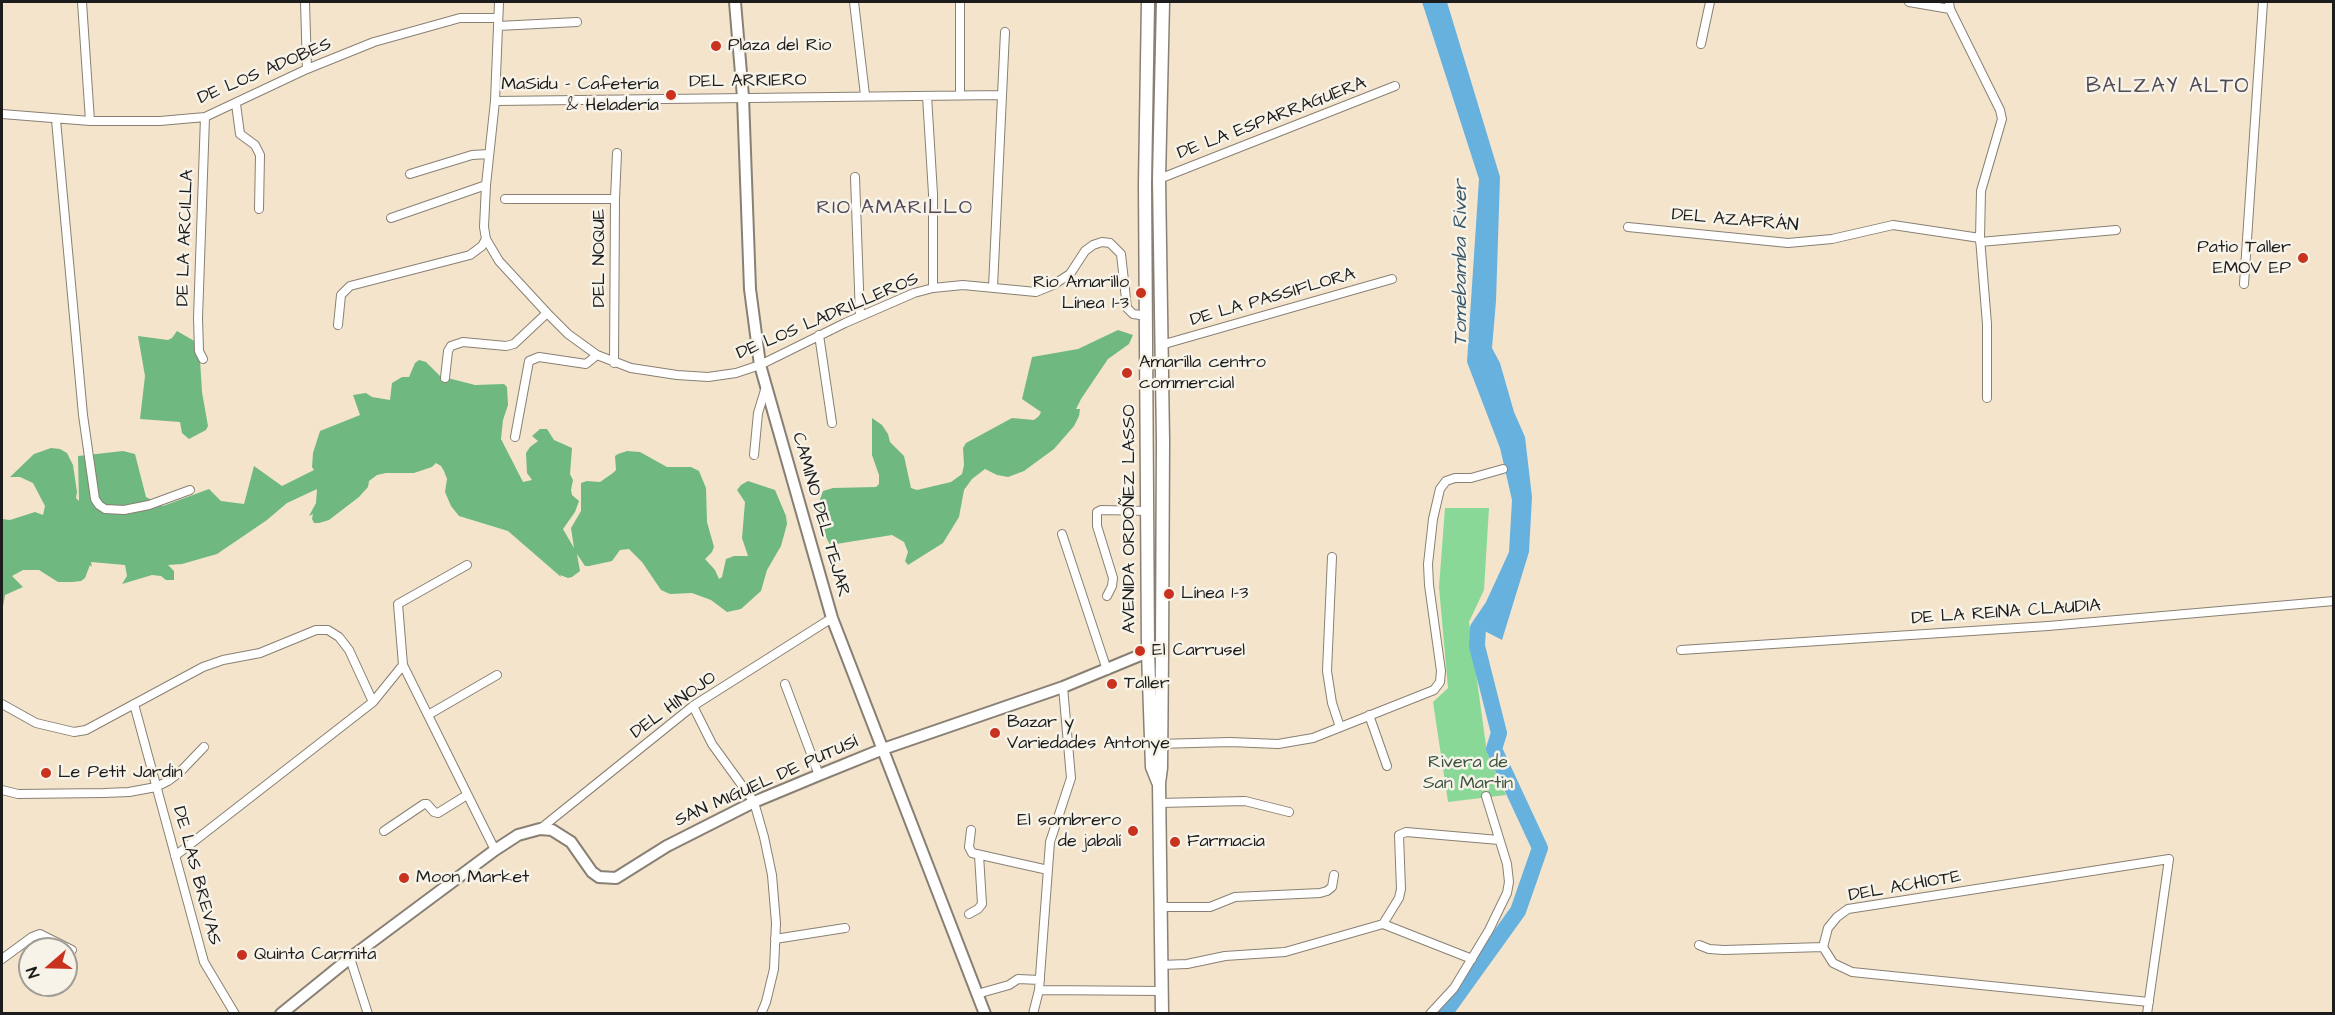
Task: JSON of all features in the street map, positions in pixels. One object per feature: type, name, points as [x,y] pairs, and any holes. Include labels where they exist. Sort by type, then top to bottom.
[{"type":"main road","name":"AVENIDA ORDOÑEZ LASSO","points":[[1148,2],[1145,184],[1148,652],[1160,803],[1162,1014]]},
{"type":"main road","name":"AVENIDA ORDOÑEZ LASSO","points":[[1157,744],[1162,651],[1159,179],[1163,2]]},
{"type":"street","points":[[82,2],[90,122]]},
{"type":"street","points":[[305,2],[306,69]]},
{"type":"street","points":[[338,326],[341,295],[350,286],[470,255],[482,246],[486,239],[484,227],[486,185],[495,101],[499,2]]},
{"type":"street","name":"CAMINO DEL TEJAR","points":[[735,2],[742,97],[750,289],[760,364],[832,618],[985,1014]]},
{"type":"street","points":[[854,2],[865,95]]},
{"type":"street","points":[[960,2],[960,94]]},
{"type":"street","points":[[1701,44],[1710,2]]},
{"type":"street","points":[[1909,2],[1950,5],[2000,110],[2002,119],[1981,191],[1980,240],[1987,324],[1987,398]]},
{"type":"street","points":[[2244,284],[2263,2]]},
{"type":"street","name":"DE LOS ADOBES","points":[[2,114],[90,122],[160,121],[205,117],[306,69],[374,42],[441,22],[473,17],[498,22],[577,22]]},
{"type":"street","points":[[993,287],[1005,32]]},
{"type":"street","name":"DE LA ESPARRAGUERA","points":[[1159,179],[1395,86]]},
{"type":"street","name":"DEL ARRIERO","points":[[495,101],[1001,95]]},
{"type":"street","points":[[927,96],[933,194],[933,288]]},
{"type":"street","points":[[236,104],[240,134],[255,145],[260,155],[259,209]]},
{"type":"street","name":"DE LA ARCILLA","points":[[203,359],[199,351],[198,318],[205,117]]},
{"type":"street","points":[[56,120],[82,415],[95,499],[99,506],[105,509],[124,510],[149,505],[190,490]]},
{"type":"street","name":"DEL NOQUE","points":[[614,363],[617,153]]},
{"type":"street","points":[[410,174],[472,155],[489,154]]},
{"type":"street","points":[[855,177],[860,316]]},
{"type":"street","points":[[391,218],[486,185]]},
{"type":"street","points":[[505,199],[615,199]]},
{"type":"street","name":"DEL AZAFRÁN","points":[[1628,227],[1788,243],[1832,239],[1893,225],[1980,240],[2116,230]]},
{"type":"street","name":"DE LOS LADRILLEROS","points":[[486,239],[499,261],[547,313],[568,334],[597,355],[614,363],[677,375],[708,377],[736,373],[760,364],[860,316],[914,293],[933,288],[963,285],[1036,291],[1053,285],[1070,274],[1085,251],[1093,245],[1110,243],[1117,248],[1123,260],[1124,300],[1127,308],[1132,314],[1147,316]]},
{"type":"street","name":"DE LA PASSIFLORA","points":[[1161,345],[1392,279]]},
{"type":"street","points":[[445,378],[448,351],[451,346],[463,342],[506,346],[514,344],[547,313]]},
{"type":"street","points":[[819,335],[832,423]]},
{"type":"street","points":[[515,437],[529,361],[534,357],[539,357],[585,364],[597,355]]},
{"type":"street","points":[[754,455],[758,413],[766,387]]},
{"type":"street","points":[[1157,744],[1230,742],[1278,744],[1313,738],[1434,690],[1440,682],[1441,671],[1428,564],[1433,519],[1440,489],[1446,481],[1455,478],[1471,478],[1503,469]]},
{"type":"street","points":[[1107,596],[1113,578],[1097,526],[1097,512],[1101,510],[1148,511]]},
{"type":"street","points":[[1062,534],[1107,670]]},
{"type":"street","points":[[1332,557],[1328,671],[1332,703],[1340,727]]},
{"type":"street","points":[[467,565],[398,604],[403,665],[495,850]]},
{"type":"street","name":"DE LA REINA CLAUDIA","points":[[1681,650],[2048,626],[2334,601]]},
{"type":"street","name":"DEL HINOJO","points":[[540,829],[693,706],[832,618]]},
{"type":"street","points":[[2,704],[36,723],[74,732],[98,725],[203,668],[223,660],[260,652],[316,630],[328,630],[339,637],[350,650],[373,702]]},
{"type":"street","name":"SAN MIGUEL DE PUTUSÍ","points":[[540,829],[552,830],[571,842],[585,865],[599,877],[616,878],[667,846],[754,802],[883,749],[1063,687],[1148,652],[1162,651]]},
{"type":"street","points":[[175,856],[373,702],[403,665]]},
{"type":"street","points":[[428,715],[497,675]]},
{"type":"street","points":[[785,684],[819,775]]},
{"type":"street","points":[[1033,1014],[1040,980],[1050,842],[1071,778],[1063,687]]},
{"type":"street","name":"DE LAS BREVAS","points":[[134,704],[204,962],[235,1014]]},
{"type":"street","points":[[693,706],[712,744],[754,802],[772,875],[776,922],[774,969],[761,1014]]},
{"type":"street","points":[[1369,715],[1387,766]]},
{"type":"street","points":[[2,790],[18,794],[104,793],[129,792],[156,787],[180,772],[204,747]]},
{"type":"street","points":[[384,831],[424,804],[438,813],[467,795]]},
{"type":"street","points":[[1430,1014],[1454,988],[1507,893],[1508,869],[1486,796]]},
{"type":"street","points":[[1160,803],[1245,801],[1289,812]]},
{"type":"street","points":[[281,1013],[350,958],[495,850],[518,835],[540,829]]},
{"type":"street","points":[[971,830],[970,851],[1048,870]]},
{"type":"street","points":[[1383,924],[1399,898],[1401,889],[1398,846],[1401,832],[1499,840]]},
{"type":"street","points":[[969,914],[982,904],[979,855]]},
{"type":"street","name":"DEL ACHIOTE","points":[[1823,947],[1828,928],[1848,909],[2169,859],[2149,1002]]},
{"type":"street","points":[[1160,907],[1210,907],[1235,897],[1320,893],[1332,887],[1334,875]]},
{"type":"street","points":[[1161,965],[1186,964],[1226,956],[1285,952],[1383,924],[1472,959]]},
{"type":"street","points":[[775,939],[845,928]]},
{"type":"street","points":[[32,937],[40,934],[46,937]]},
{"type":"street","points":[[1700,945],[1709,949],[1724,950],[1823,947],[1833,963],[1852,972],[2149,1002],[2148,1014]]},
{"type":"street","points":[[2,959],[18,947]]},
{"type":"street","points":[[350,958],[368,1014]]},
{"type":"street","points":[[977,994],[1009,985],[1018,979],[1040,980]]},
{"type":"street","points":[[1039,990],[1162,991]]},
{"type":"green space","points":[[1118,330],[1133,335],[1129,344],[1108,359],[1081,399],[1076,409],[1080,409],[1079,416],[1074,426],[1054,449],[1024,471],[1008,477],[985,469],[972,479],[964,490],[959,517],[943,543],[908,565],[905,561],[908,552],[904,542],[892,535],[830,545],[819,517],[819,502],[823,491],[833,488],[876,487],[879,484],[879,475],[872,455],[872,418],[882,425],[890,442],[904,456],[911,488],[917,490],[951,482],[962,474],[963,448],[966,443],[1012,418],[1034,420],[1039,416],[1041,412],[1022,399],[1032,357],[1078,349]]},
{"type":"green space","points":[[177,331],[196,342],[208,426],[206,430],[189,439],[182,433],[180,422],[140,419],[145,376],[138,336],[168,340]]},
{"type":"green space","points":[[419,360],[426,362],[440,376],[475,385],[504,384],[507,387],[508,405],[503,420],[501,439],[523,482],[532,480],[527,473],[526,453],[538,441],[532,436],[540,429],[547,429],[554,440],[572,448],[571,490],[572,495],[579,501],[575,512],[563,529],[574,548],[571,528],[581,511],[581,483],[600,482],[613,473],[616,470],[615,456],[627,451],[640,452],[667,467],[691,467],[699,471],[706,488],[707,522],[714,547],[705,559],[715,570],[719,579],[722,577],[726,559],[734,556],[748,556],[742,538],[745,502],[737,490],[748,481],[775,490],[787,524],[781,546],[767,570],[761,591],[741,609],[727,612],[711,600],[692,593],[670,594],[661,590],[642,562],[629,549],[620,550],[612,561],[589,566],[585,566],[577,554],[580,571],[572,577],[560,575],[561,577],[508,531],[459,516],[451,506],[445,492],[447,479],[444,471],[436,463],[432,467],[414,473],[377,475],[369,481],[368,487],[359,497],[329,520],[314,523],[313,514],[309,516],[316,503],[317,489],[287,503],[267,520],[217,554],[182,564],[168,565],[174,571],[174,580],[152,575],[122,584],[127,576],[125,565],[91,562],[92,567],[90,565],[85,578],[81,581],[58,582],[39,570],[23,570],[12,576],[23,587],[5,595],[2,612],[2,519],[10,520],[35,512],[43,515],[45,506],[33,483],[20,477],[10,477],[34,454],[51,448],[67,453],[73,465],[76,498],[79,501],[78,456],[123,451],[135,454],[146,497],[163,506],[209,489],[221,501],[244,504],[254,466],[282,486],[314,470],[312,467],[313,453],[320,431],[360,415],[353,395],[366,393],[372,397],[390,400],[392,383],[402,377],[409,377],[415,363]]},
{"type":"green space","name":"Rivera de San Martin","points":[[1445,508],[1489,508],[1484,590],[1469,622],[1487,753],[1506,795],[1448,802],[1433,702],[1448,688],[1439,587]]},
{"type":"water","points":[[1422,2],[1447,2],[1500,177],[1492,348],[1500,363],[1514,412],[1525,437],[1532,497],[1529,552],[1502,640],[1475,626],[1509,552],[1512,500],[1500,448],[1467,362],[1479,179]]},
{"type":"waterway","name":"Tomebamba River","points":[[1444,1014],[1518,911],[1540,848],[1494,749],[1499,733],[1477,646],[1478,628],[1491,609]]},
{"type":"place","name":"Plaza del Rio","points":[[716,46]]},
{"type":"place","name":"MaSidu - Cafetería & Heladería","points":[[671,95]]},
{"type":"place","name":"Patio Taller EMOV EP","points":[[2303,258]]},
{"type":"place","name":"Rio Amarillo Línea 1-3","points":[[1141,293]]},
{"type":"place","name":"Amarilla centro commercial","points":[[1127,373]]},
{"type":"place","name":"Línea 1-3","points":[[1169,594]]},
{"type":"place","name":"El Carrusel","points":[[1140,651]]},
{"type":"place","name":"Taller","points":[[1112,684]]},
{"type":"place","name":"Bazar y Variedades Antonye","points":[[995,733]]},
{"type":"place","name":"Le Petit Jardin","points":[[46,773]]},
{"type":"place","name":"El sombrero de jabalí","points":[[1133,831]]},
{"type":"place","name":"Farmacia","points":[[1175,842]]},
{"type":"place","name":"Moon Market","points":[[404,878]]},
{"type":"place","name":"Quinta Carmita","points":[[242,955]]},
{"type":"district","name":"BALZAY ALTO","points":[[2168,88]]},
{"type":"district","name":"RIO AMARILLO","points":[[895,209]]}]
